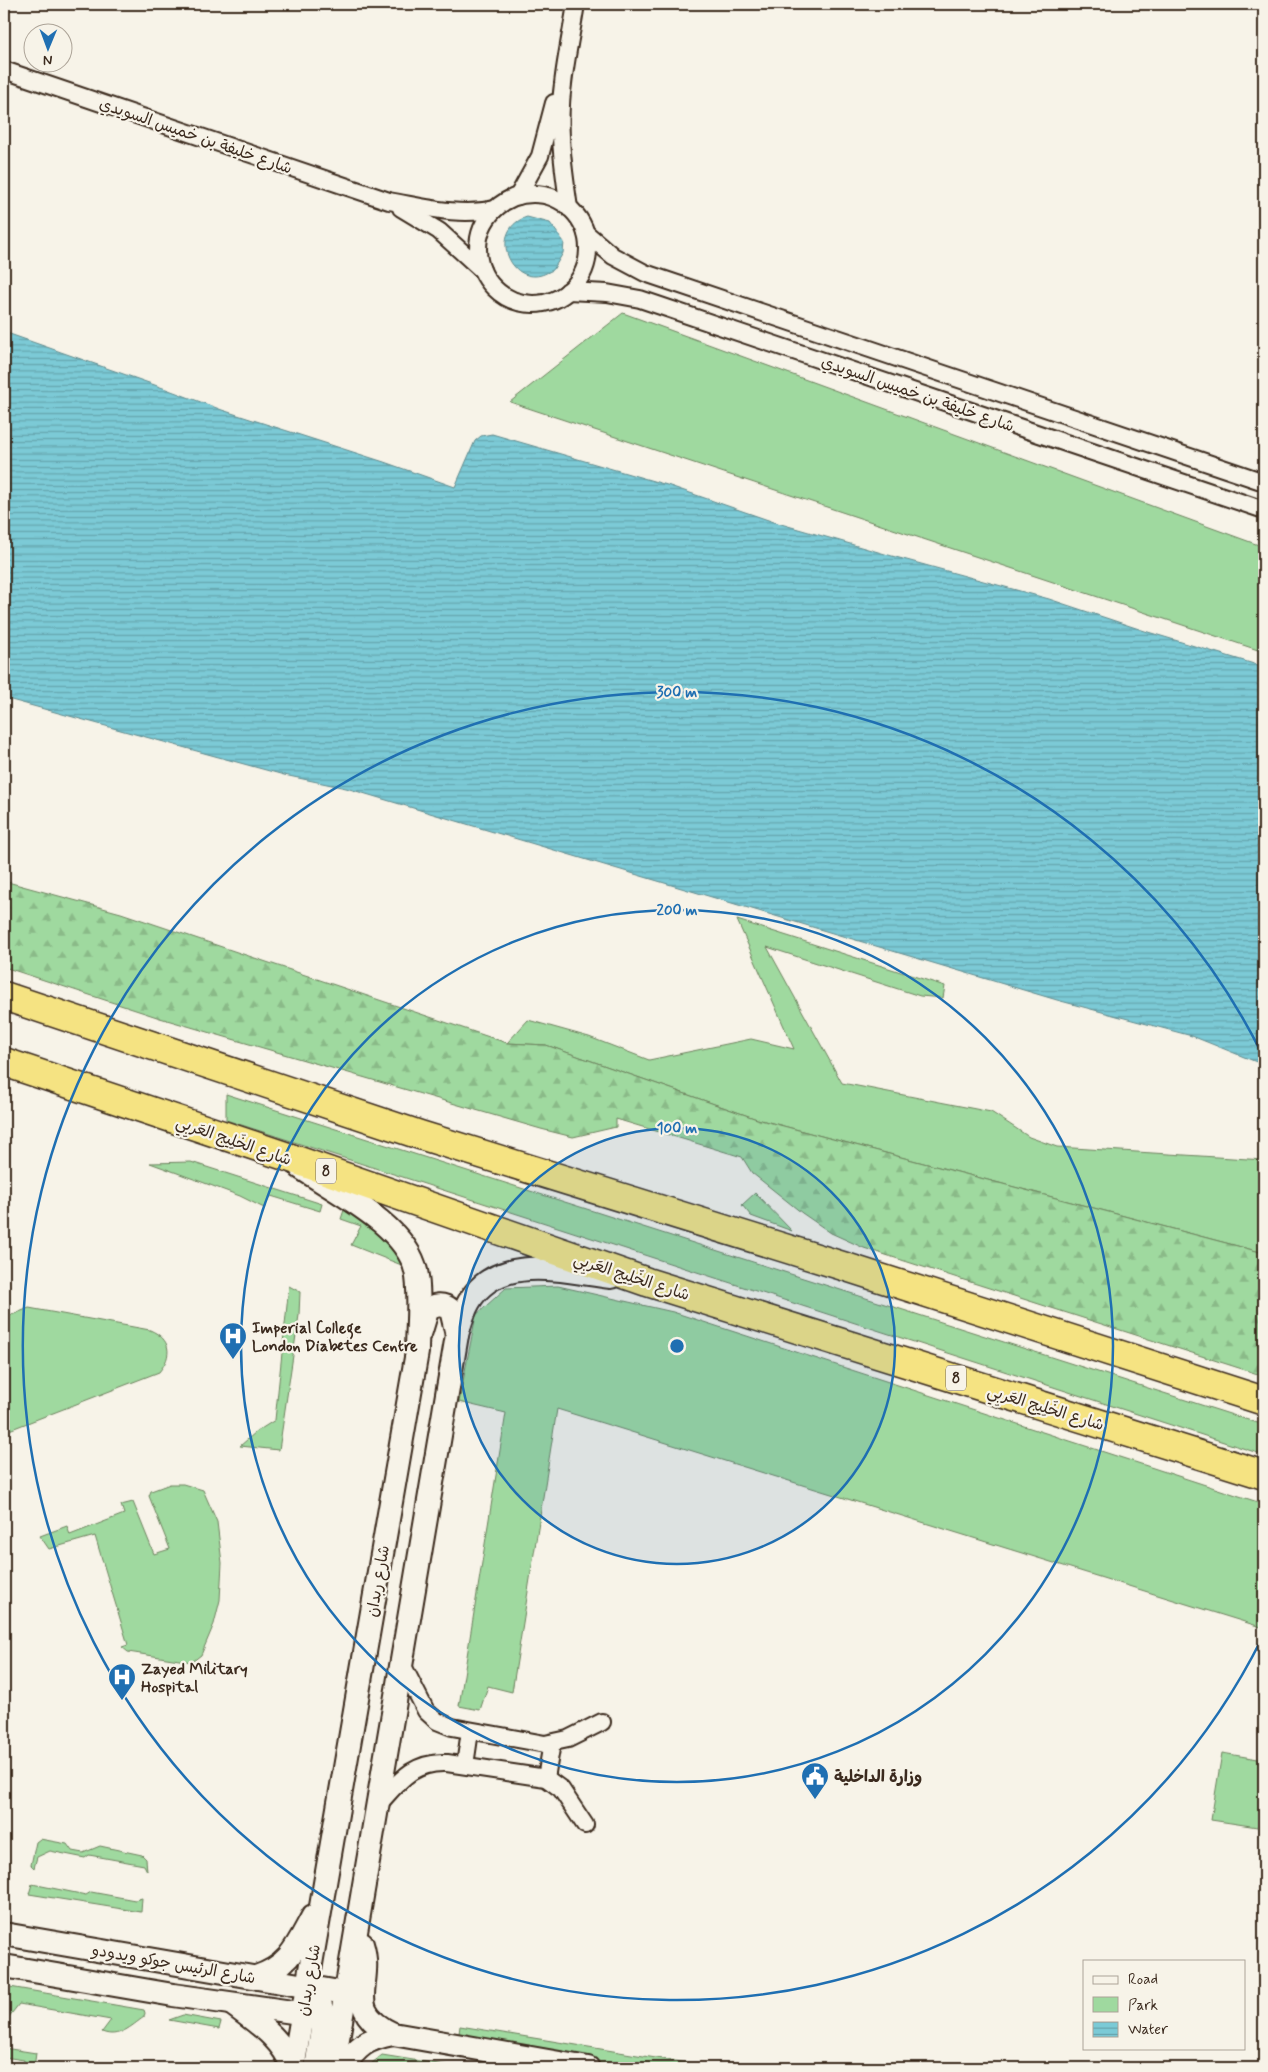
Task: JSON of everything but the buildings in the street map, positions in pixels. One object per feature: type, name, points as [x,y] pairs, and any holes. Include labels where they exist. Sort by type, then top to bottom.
[{"type":"highway","points":[[4,996],[420,1135],[836,1264],[1264,1401]]},
{"type":"highway","name":"شارع الخَلِيج العَربِي","points":[[4,1062],[282,1155],[647,1282],[1264,1475]]},
{"type":"main road","name":"شارع ربدان","points":[[282,1155],[383,1222],[405,1246],[416,1271],[417,1352],[293,2068]]},
{"type":"main road","points":[[316,2068],[333,2018],[345,1993],[457,1335],[469,1302],[479,1289],[490,1280],[505,1273],[539,1269],[647,1282]]},
{"type":"main road","points":[[417,1352],[424,1317],[427,1311],[435,1305],[444,1306],[451,1310],[457,1335]]},
{"type":"main road","points":[[256,1977],[275,1970],[289,1957],[322,1897]]},
{"type":"main road","points":[[356,1931],[365,1955],[362,2000],[372,2022],[394,2034],[588,2068]]},
{"type":"main road","name":"شارع الرئيس جوكو ويدودو","points":[[4,1934],[345,1993]]},
{"type":"main road","points":[[172,1994],[178,1980],[177,1964]]},
{"type":"main road","name":"شارع الرئيس جوكو ويدودو","points":[[4,1966],[333,2018]]},
{"type":"main road","points":[[307,1986],[333,2018],[333,2068]]},
{"type":"main road","points":[[232,2003],[273,2035],[289,2057],[293,2068]]},
{"type":"main road","points":[[342,2068],[364,2043],[372,2039],[394,2034]]},
{"type":"street","points":[[569,208],[562,156],[562,85],[576,4]]},
{"type":"street","name":"شارع خليفة بن خميس السويدي","points":[[4,70],[388,201],[452,212],[474,212],[495,209]]},
{"type":"street","points":[[518,196],[540,156],[552,109],[562,85]]},
{"type":"street","points":[[532,194],[558,200],[569,208],[582,223],[588,246],[584,271],[577,282],[557,298],[532,304],[508,298],[497,291],[488,281],[478,257],[481,231],[495,209],[506,201],[518,196],[532,194]]},
{"type":"street","name":"شارع خليفة بن خميس السويدي","points":[[388,201],[425,221],[439,231],[482,270]]},
{"type":"street","name":"شارع خليفة بن خميس السويدي","points":[[586,233],[613,256],[645,273],[1264,482]]},
{"type":"street","name":"شارع خليفة بن خميس السويدي","points":[[568,291],[607,293],[640,299],[1264,510]]},
{"type":"street","points":[[401,1662],[422,1705],[431,1716],[444,1725],[540,1743],[552,1743],[568,1739],[602,1722]]},
{"type":"street","points":[[465,1765],[470,1731]]},
{"type":"street","points":[[546,1778],[552,1743]]},
{"type":"street","points":[[377,1806],[404,1777],[418,1767],[437,1762],[546,1778],[561,1789],[585,1825]]},
{"type":"green space","points":[[623,313],[1264,547],[1264,652],[510,402]]},
{"type":"green space","points":[[4,881],[121,913],[507,1043],[546,1045],[757,1119],[1264,1253],[1264,1376],[864,1248],[831,1233],[802,1213],[752,1173],[742,1157],[616,1119],[616,1127],[573,1137],[541,1129],[160,1018],[4,967]]},
{"type":"green space","points":[[737,920],[945,986],[943,998],[920,996],[767,947],[842,1083],[991,1112],[1029,1137],[1057,1147],[1264,1160],[1264,1253],[757,1119],[546,1045],[507,1043],[528,1020],[589,1037],[649,1060],[751,1039],[794,1049]]},
{"type":"green space","points":[[226,1094],[1264,1425],[1264,1455],[226,1120]]},
{"type":"green space","points":[[191,1162],[322,1204],[320,1211],[271,1196],[264,1208],[240,1196],[150,1163]]},
{"type":"green space","points":[[755,1193],[792,1231],[751,1216],[742,1205]]},
{"type":"green space","points":[[344,1210],[363,1218],[388,1237],[404,1266],[351,1245],[361,1226],[341,1219]]},
{"type":"green space","points":[[289,1286],[300,1292],[299,1315],[279,1450],[240,1446],[256,1432],[275,1420]]},
{"type":"green space","points":[[558,1286],[673,1312],[1264,1504],[1264,1628],[557,1409],[512,1692],[488,1686],[480,1710],[459,1706],[506,1413],[459,1402],[476,1315],[506,1288]]},
{"type":"green space","points":[[29,1308],[150,1330],[166,1343],[168,1354],[166,1360],[159,1372],[4,1432],[4,1318]]},
{"type":"green space","points":[[170,1484],[183,1484],[203,1490],[217,1522],[222,1563],[220,1600],[214,1624],[201,1655],[192,1662],[128,1652],[122,1647],[128,1645],[95,1536],[49,1549],[40,1536],[67,1526],[70,1535],[124,1514],[121,1505],[133,1502],[154,1554],[170,1549],[149,1496],[151,1491]]},
{"type":"green space","points":[[1222,1753],[1264,1760],[1264,1828],[1211,1820]]},
{"type":"green space","points":[[40,1839],[67,1844],[72,1851],[83,1853],[100,1846],[142,1855],[146,1859],[147,1871],[144,1865],[89,1855],[85,1858],[50,1851],[37,1857],[34,1868],[31,1865],[36,1842]]},
{"type":"green space","points":[[32,1884],[86,1895],[91,1892],[135,1900],[142,1898],[141,1912],[29,1894]]},
{"type":"green space","points":[[4,1986],[144,2010],[145,2013],[144,2017],[129,2028],[114,2034],[102,2032],[111,2020],[19,2004],[8,2018],[4,2016]]},
{"type":"green space","points":[[183,2015],[221,2022],[219,2029],[169,2020]]},
{"type":"green space","points":[[460,2026],[717,2068],[623,2068],[458,2041]]},
{"type":"green space","points":[[4,2048],[36,2053],[34,2068],[23,2068],[24,2060],[4,2057]]},
{"type":"green space","points":[[382,2055],[463,2068],[366,2068]]},
{"type":"water","points":[[527,217],[550,223],[564,242],[563,253],[553,270],[535,276],[525,274],[516,269],[510,261],[507,251],[506,241],[509,231],[516,223]]},
{"type":"water","points":[[4,332],[222,410],[455,487],[475,441],[481,436],[492,434],[667,485],[774,522],[1049,599],[1148,632],[1264,667],[1264,1065],[1192,1036],[1057,1000],[346,788],[284,775],[4,698]]},
{"type":"place","name":"Imperial College London Diabetes Centre","points":[[233,1360]]},
{"type":"place","name":"Zayed Military Hospital","points":[[122,1701]]},
{"type":"place","name":"وزارة الداخلية","points":[[815,1800]]}]
